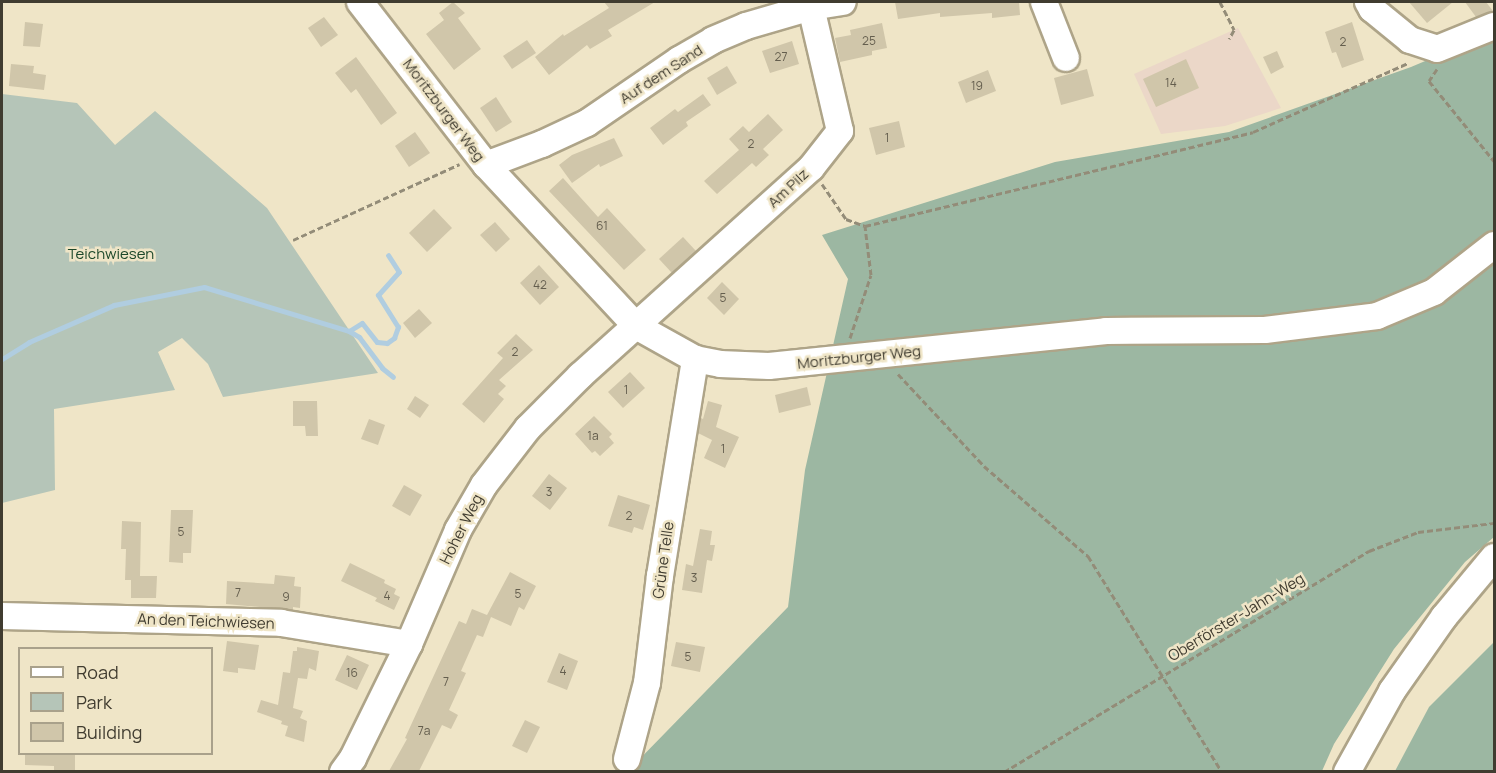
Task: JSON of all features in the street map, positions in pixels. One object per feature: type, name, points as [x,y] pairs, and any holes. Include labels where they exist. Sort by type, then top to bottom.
[{"type":"street","name":"Moritzburger Weg","points":[[360,2],[482,160],[636,326],[695,359],[720,364],[769,366],[1106,331],[1265,330],[1377,316],[1434,292],[1494,244]]},
{"type":"street","name":"Auf dem Sand","points":[[482,160],[542,144],[587,123],[679,60],[713,40],[746,26],[811,7],[843,2]]},
{"type":"street","points":[[1044,2],[1066,58]]},
{"type":"street","points":[[1368,2],[1372,9],[1410,40],[1437,49],[1494,26]]},
{"type":"street","name":"Am Pilz","points":[[636,326],[811,168],[840,131],[811,7]]},
{"type":"street","name":"Hoher Weg","points":[[343,771],[353,758],[409,644],[458,530],[484,485],[528,428],[580,376],[636,326]]},
{"type":"street","name":"Grüne Telle","points":[[627,759],[647,683],[660,576],[695,359]]},
{"type":"street","points":[[1347,771],[1392,691],[1444,616],[1494,557]]},
{"type":"street","name":"An den Teichwiesen","points":[[2,616],[281,623],[409,644]]},
{"type":"path","points":[[1220,2],[1234,30],[1229,39]]},
{"type":"path","points":[[811,168],[846,219],[865,226],[1253,132],[1437,49],[1437,72],[1429,81],[1494,161]]},
{"type":"path","points":[[293,240],[482,160]]},
{"type":"path","points":[[843,358],[871,275],[865,226]]},
{"type":"path","points":[[881,355],[931,413],[984,466],[1088,556],[1221,771]]},
{"type":"path","name":"Oberförster-Jahn-Weg","points":[[1004,771],[1369,550],[1418,532],[1494,523]]},
{"type":"shaded area","points":[[1238,28],[1281,108],[1225,126],[1161,134],[1134,74]]},
{"type":"green space","points":[[1494,32],[1494,537],[1465,562],[1394,649],[1334,744],[1322,771],[627,772],[788,607],[805,470],[848,279],[822,235],[1055,162],[1229,132],[1411,67]]},
{"type":"green space","name":"Teichwiesen","points":[[2,94],[77,103],[115,145],[155,111],[267,208],[378,373],[223,397],[208,364],[182,338],[158,352],[175,390],[54,409],[55,490],[2,503]]},
{"type":"green space","points":[[1494,642],[1494,771],[1395,771],[1429,707]]},
{"type":"building","points":[[453,2],[465,13],[458,18],[481,49],[454,70],[426,34],[444,20],[439,13]]},
{"type":"building","points":[[604,2],[655,2],[608,30],[612,36],[590,49],[587,45],[549,75],[535,57],[563,34],[564,36],[609,8]]},
{"type":"building","points":[[895,2],[1019,2],[1020,15],[992,18],[992,13],[940,17],[940,13],[898,19]]},
{"type":"building","points":[[1409,2],[1453,2],[1427,23]]},
{"type":"building","points":[[1465,2],[1486,2],[1493,11],[1476,17]]},
{"type":"building","points":[[324,17],[338,35],[321,47],[308,28]]},
{"type":"building","points":[[25,22],[43,24],[40,47],[23,46]]},
{"type":"building","points":[[1352,22],[1364,60],[1342,68],[1336,52],[1332,53],[1325,32]]},
{"type":"building","points":[[882,23],[887,48],[872,51],[872,55],[840,62],[835,38],[851,35],[850,30]]},
{"type":"building","points":[[527,40],[536,53],[512,69],[503,56]]},
{"type":"building","points":[[792,41],[799,64],[770,73],[762,51]]},
{"type":"building","points":[[1277,51],[1284,67],[1271,74],[1263,57]]},
{"type":"building","points":[[356,57],[397,113],[381,125],[356,89],[351,93],[335,73]]},
{"type":"building","points":[[1186,59],[1199,88],[1156,107],[1143,79]]},
{"type":"building","points":[[11,64],[34,66],[33,73],[46,75],[44,90],[9,86]]},
{"type":"building","points":[[727,66],[737,83],[717,95],[707,78]]},
{"type":"building","points":[[1087,69],[1094,96],[1061,105],[1054,78]]},
{"type":"building","points":[[988,70],[996,91],[966,103],[958,82]]},
{"type":"building","points":[[703,94],[711,105],[686,122],[688,126],[663,145],[650,128],[675,109],[678,112]]},
{"type":"building","points":[[496,97],[512,122],[496,132],[480,108]]},
{"type":"building","points":[[768,114],[783,130],[763,149],[769,155],[756,167],[752,163],[717,194],[704,181],[739,150],[729,139],[743,126],[749,132]]},
{"type":"building","points":[[899,121],[905,147],[876,155],[869,128]]},
{"type":"building","points":[[415,132],[430,153],[409,167],[395,146]]},
{"type":"building","points":[[614,138],[623,156],[600,167],[599,164],[572,183],[559,165],[572,155]]},
{"type":"building","points":[[563,178],[598,217],[607,208],[646,250],[624,270],[549,191]]},
{"type":"building","points":[[434,209],[452,228],[427,252],[409,233]]},
{"type":"building","points":[[495,222],[510,239],[496,252],[480,235]]},
{"type":"building","points":[[683,237],[696,251],[672,273],[659,259]]},
{"type":"building","points":[[539,265],[559,287],[540,305],[520,283]]},
{"type":"building","points":[[722,282],[739,299],[724,315],[707,298]]},
{"type":"building","points":[[419,309],[432,323],[415,338],[403,323]]},
{"type":"building","points":[[516,334],[533,350],[499,380],[506,386],[498,394],[504,399],[484,423],[462,404],[503,358],[497,353]]},
{"type":"building","points":[[630,372],[645,388],[623,408],[608,392]]},
{"type":"building","points":[[807,387],[811,405],[779,413],[775,395]]},
{"type":"building","points":[[415,396],[429,405],[420,418],[407,409]]},
{"type":"building","points":[[293,401],[317,401],[318,436],[306,436],[305,426],[293,426]]},
{"type":"building","points":[[708,401],[722,405],[716,427],[739,437],[725,468],[704,458],[712,440],[698,433]]},
{"type":"building","points":[[594,416],[612,434],[609,437],[614,443],[600,456],[595,451],[592,453],[575,434]]},
{"type":"building","points":[[369,419],[385,425],[378,445],[361,439]]},
{"type":"building","points":[[549,474],[567,488],[550,510],[532,496]]},
{"type":"building","points":[[404,485],[422,495],[410,516],[392,506]]},
{"type":"building","points":[[618,495],[650,505],[643,530],[634,527],[632,533],[608,526]]},
{"type":"building","points":[[171,510],[193,510],[191,553],[183,553],[183,563],[169,562]]},
{"type":"building","points":[[122,521],[141,522],[140,576],[157,576],[156,598],[131,598],[131,580],[125,580],[126,549],[121,549]]},
{"type":"building","points":[[700,529],[712,531],[710,545],[715,545],[712,561],[707,560],[702,593],[682,590],[686,564],[693,566]]},
{"type":"building","points":[[350,563],[385,580],[384,583],[396,589],[394,594],[400,597],[394,610],[375,601],[377,598],[341,581]]},
{"type":"building","points":[[510,572],[536,586],[524,610],[519,607],[511,626],[491,617],[483,637],[477,635],[461,671],[466,673],[449,710],[458,715],[451,729],[442,725],[419,771],[389,771],[407,739],[405,738],[459,621],[466,624],[472,609],[487,615]]},
{"type":"building","points":[[275,575],[295,577],[294,586],[301,587],[300,608],[293,607],[293,610],[226,604],[227,581],[274,584]]},
{"type":"building","points":[[227,641],[259,645],[255,670],[238,668],[238,673],[223,671]]},
{"type":"building","points":[[676,642],[705,647],[700,672],[671,666]]},
{"type":"building","points":[[297,647],[319,651],[316,671],[309,668],[307,679],[298,678],[293,708],[303,711],[300,718],[307,721],[304,742],[285,736],[288,726],[281,724],[282,721],[257,712],[261,700],[278,705],[283,672],[290,673],[293,651],[297,651]]},
{"type":"building","points":[[559,653],[578,661],[567,690],[547,682]]},
{"type":"building","points":[[347,655],[369,665],[357,690],[335,680]]},
{"type":"building","points":[[525,720],[540,727],[527,753],[512,746]]},
{"type":"building","points":[[25,755],[75,755],[75,771],[54,771],[54,766],[25,765]]},
{"type":"waterway","points":[[349,331],[362,323],[377,342],[387,343],[394,338],[398,327],[378,295],[399,272],[388,255]]},
{"type":"waterway","points":[[2,359],[29,342],[114,305],[204,287],[349,331],[359,337],[382,368],[393,377]]}]
